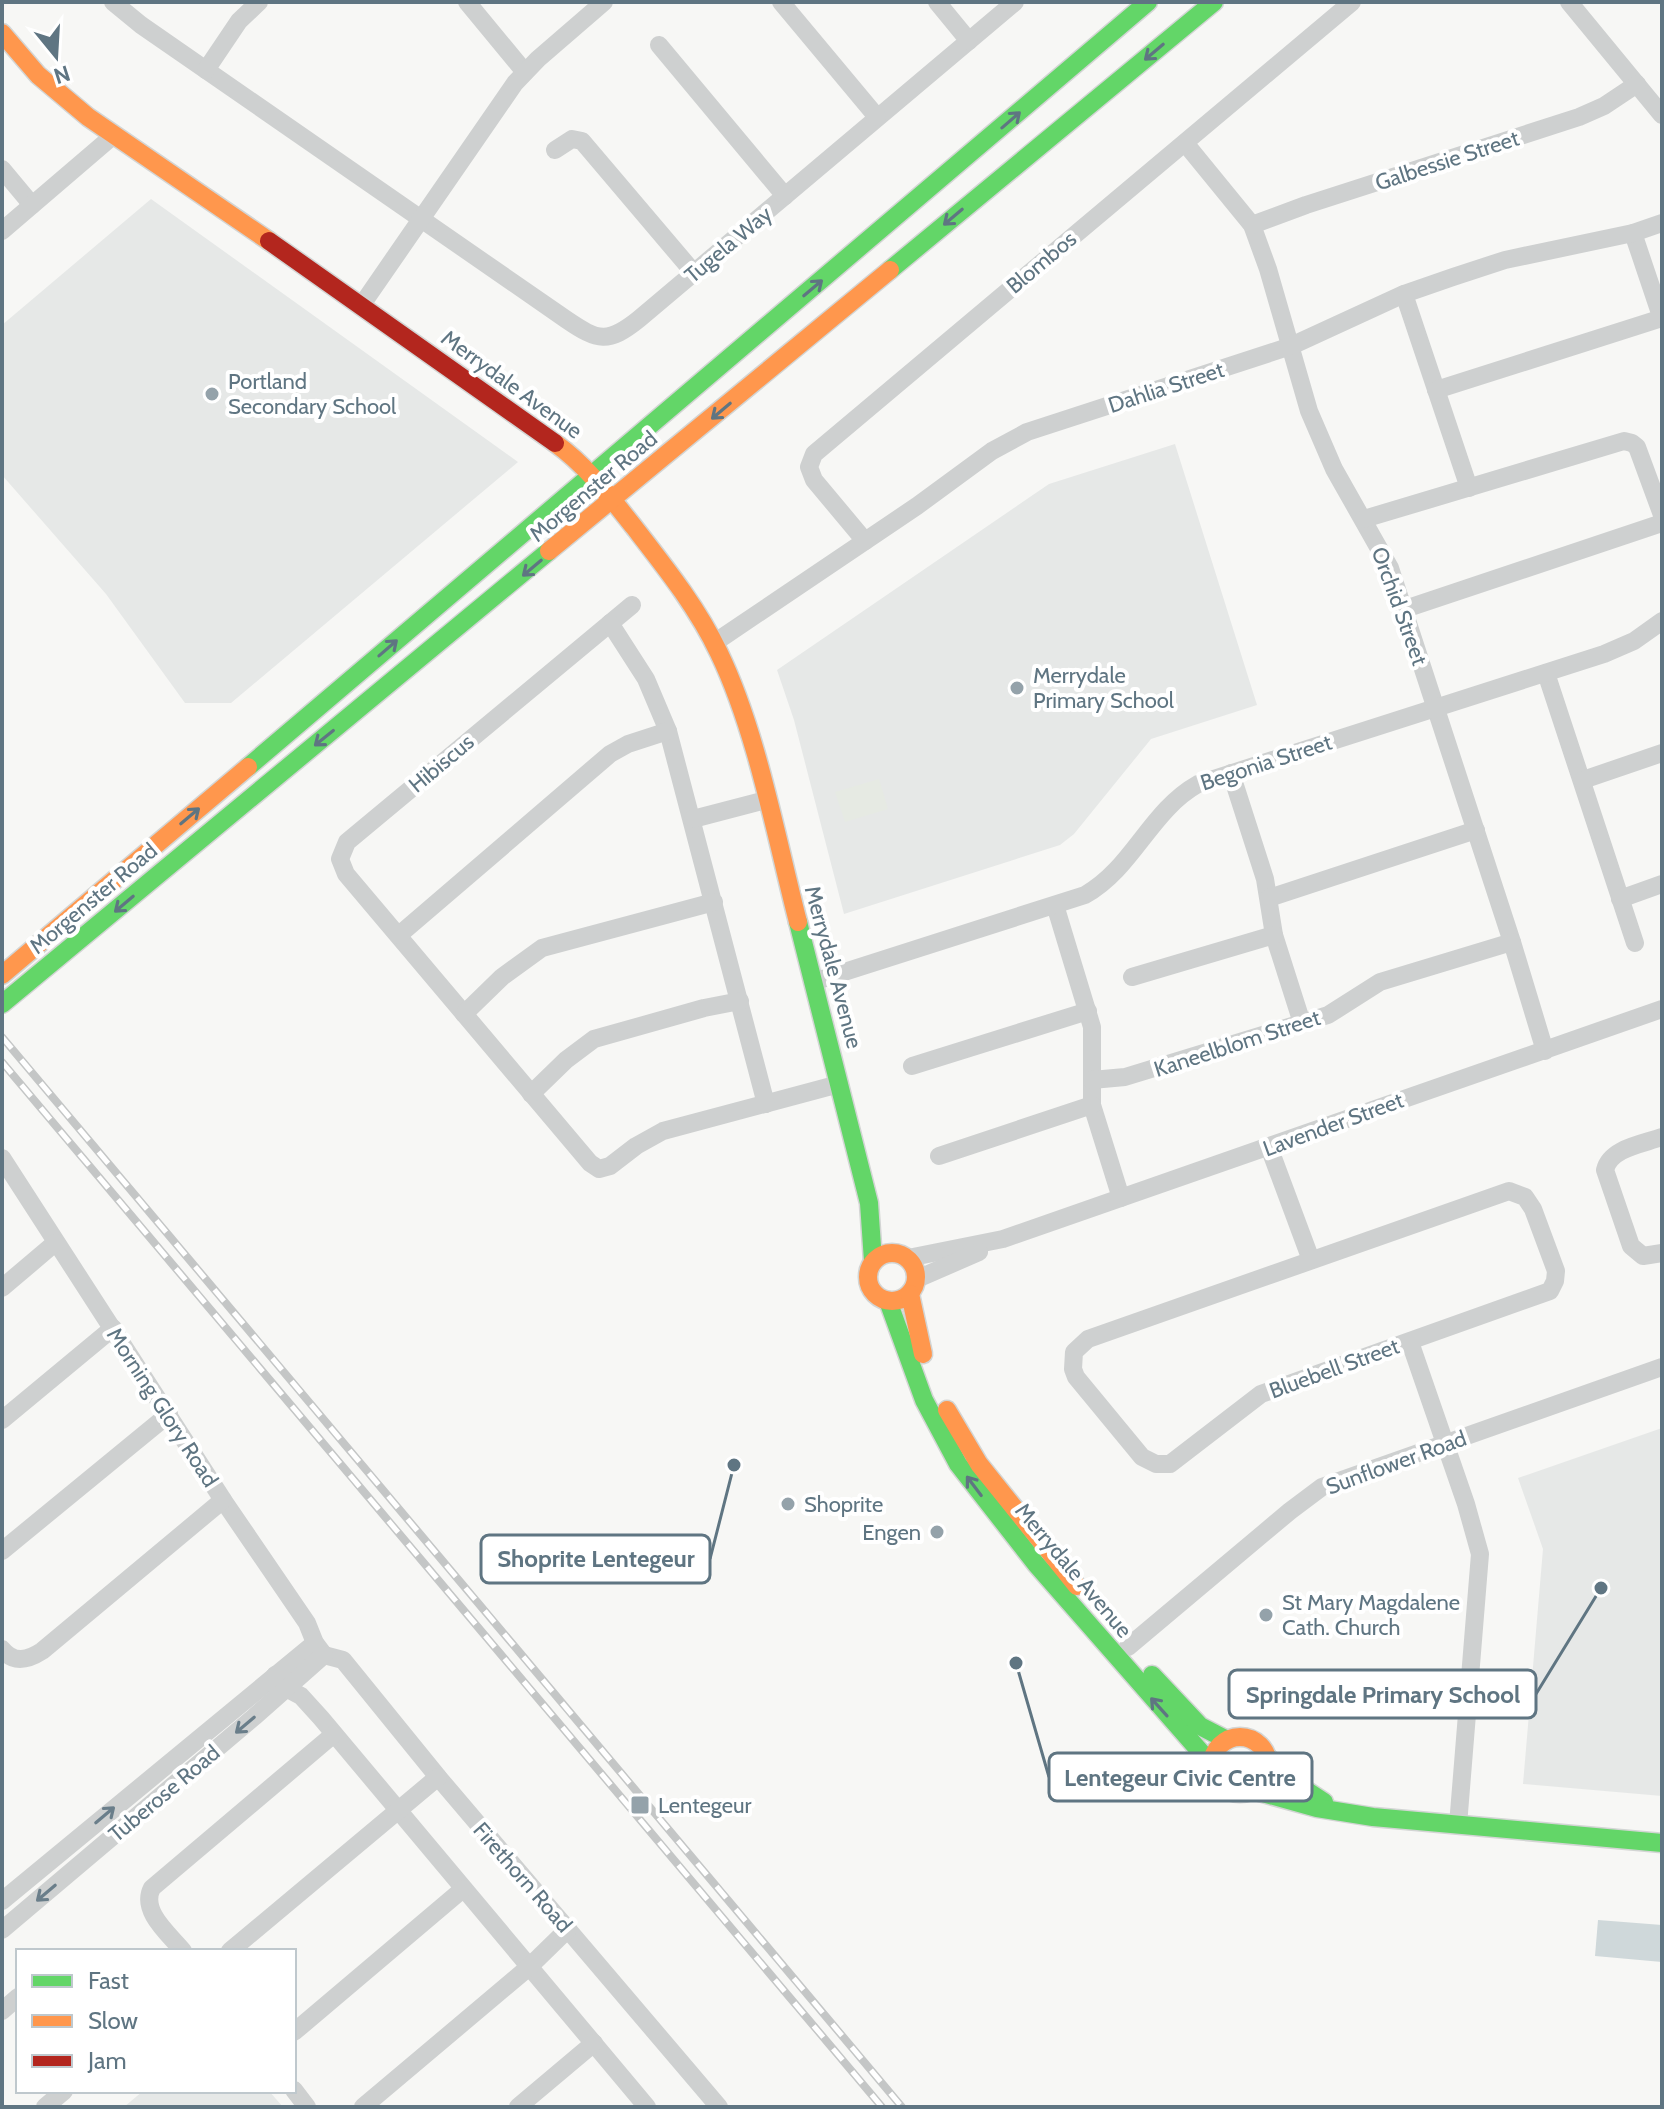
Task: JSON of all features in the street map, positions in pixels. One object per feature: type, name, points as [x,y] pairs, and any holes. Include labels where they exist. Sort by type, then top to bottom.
[{"type":"street","name":"Tugela Way","points":[[113,2],[141,25],[595,337],[609,337],[622,332],[1015,2]]},
{"type":"street","points":[[206,70],[239,21],[259,2]]},
{"type":"street","points":[[467,2],[524,71]]},
{"type":"street","points":[[361,306],[524,71],[604,2]]},
{"type":"street","points":[[781,2],[877,117]]},
{"type":"street","points":[[937,2],[969,41]]},
{"type":"street","name":"Morgenster Road","points":[[2,975],[1148,2]]},
{"type":"street","name":"Morgenster Road","points":[[7,1000],[1214,2]]},
{"type":"street","name":"Blombos","points":[[865,541],[814,480],[809,467],[814,454],[1352,2]]},
{"type":"street","points":[[1569,2],[1662,115]]},
{"type":"street","name":"Merrydale Avenue","points":[[2,33],[61,97],[532,425],[592,474],[670,573],[714,643],[741,708],[869,1203],[873,1261]]},
{"type":"street","points":[[659,45],[785,196]]},
{"type":"street","name":"Galbessie Street","points":[[1252,225],[1579,117],[1604,106],[1637,84]]},
{"type":"street","points":[[2,231],[114,135]]},
{"type":"street","points":[[555,150],[572,139],[582,141],[694,273]]},
{"type":"street","name":"Orchid Street","points":[[1185,143],[1252,225],[1309,411],[1325,449],[1390,568],[1545,1051]]},
{"type":"street","points":[[2,169],[32,205]]},
{"type":"street","name":"Dahlia Street","points":[[714,643],[992,451],[1027,432],[1291,346],[1404,294],[1505,260],[1633,233],[1662,223]]},
{"type":"street","points":[[1436,390],[1662,318],[1633,233]]},
{"type":"street","points":[[1404,294],[1469,488]]},
{"type":"street","points":[[1364,519],[1619,442],[1635,444],[1655,469],[1662,515]]},
{"type":"street","points":[[1405,609],[1662,523]]},
{"type":"street","name":"Hibiscus","points":[[632,605],[347,842],[340,859],[346,874],[590,1163],[599,1169],[610,1166],[663,1131],[839,1084]]},
{"type":"street","name":"Begonia Street","points":[[813,982],[1085,895],[1113,875],[1177,798],[1198,784],[1622,648],[1662,621]]},
{"type":"street","points":[[610,623],[646,679],[668,731],[766,1104]]},
{"type":"street","points":[[1546,673],[1635,943]]},
{"type":"street","points":[[399,935],[610,754],[628,744],[668,731]]},
{"type":"street","points":[[1583,780],[1662,753]]},
{"type":"street","points":[[1231,773],[1269,898],[1274,935],[1302,1023]]},
{"type":"street","points":[[693,819],[766,800]]},
{"type":"street","points":[[1269,898],[1476,830]]},
{"type":"street","points":[[1620,899],[1662,884]]},
{"type":"street","points":[[464,1014],[502,977],[542,948],[714,902]]},
{"type":"street","points":[[1055,905],[1088,1011],[1093,1044],[1092,1105],[1121,1198]]},
{"type":"street","points":[[1132,977],[1274,935]]},
{"type":"street","name":"Kaneelblom Street","points":[[1092,1080],[1125,1077],[1328,1015],[1394,976],[1512,942]]},
{"type":"street","points":[[531,1094],[566,1060],[594,1039],[740,1001]]},
{"type":"street","name":"Lavender Street","points":[[913,1286],[1003,1239],[1662,1009]]},
{"type":"street","points":[[912,1066],[1088,1011]]},
{"type":"street","points":[[939,1156],[1092,1105]]},
{"type":"street","points":[[1662,1137],[1618,1152],[1607,1163],[1605,1170],[1631,1246],[1643,1256],[1662,1253]]},
{"type":"street","points":[[1269,1147],[1311,1260]]},
{"type":"street","name":"Morning Glory Road","points":[[2,1158],[223,1500],[307,1623],[320,1649]]},
{"type":"street","name":"Bluebell Street","points":[[1514,1192],[1525,1197],[1533,1209],[1556,1271],[1554,1286],[1539,1297],[1410,1342],[1261,1394],[1229,1415],[1170,1464],[1156,1464],[1142,1457],[1076,1377],[1072,1358],[1088,1339],[1500,1194],[1514,1192]]},
{"type":"street","name":"Merrydale Avenue","points":[[869,1203],[903,1255]]},
{"type":"street","name":"Lavender Street","points":[[903,1255],[1003,1239]]},
{"type":"street","points":[[2,1288],[55,1243]]},
{"type":"street","points":[[885,1254],[903,1255],[913,1264],[913,1286],[904,1298],[888,1301],[871,1287],[868,1273],[873,1261],[885,1254]]},
{"type":"street","name":"Merrydale Avenue","points":[[913,1286],[924,1357],[972,1455],[1128,1647],[1200,1726],[1227,1740]]},
{"type":"street","name":"Merrydale Avenue","points":[[888,1301],[924,1400],[958,1464],[1003,1524],[1129,1673],[1212,1765]]},
{"type":"street","points":[[2,1420],[113,1328]]},
{"type":"street","points":[[1410,1342],[1471,1518],[1480,1554],[1458,1825]]},
{"type":"street","name":"Sunflower Road","points":[[1128,1647],[1322,1487],[1662,1367]]},
{"type":"street","points":[[2,1551],[169,1414]]},
{"type":"street","points":[[2,1649],[8,1656],[20,1660],[42,1651],[223,1500]]},
{"type":"street","points":[[1003,1524],[1009,1503]]},
{"type":"street","name":"Tuberose Road","points":[[2,1901],[320,1649]]},
{"type":"street","name":"Firethorn Road","points":[[320,1649],[343,1660],[438,1777],[719,2107]]},
{"type":"street","points":[[280,1682],[301,1696],[334,1734],[647,2107]]},
{"type":"street","name":"Tuberose Road","points":[[2,1930],[280,1682]]},
{"type":"street","points":[[181,1949],[148,1906],[152,1888],[334,1734]]},
{"type":"street","points":[[1266,1756],[1263,1781],[1252,1790],[1242,1793],[1227,1790],[1215,1780],[1212,1765],[1216,1750],[1235,1737],[1250,1739],[1306,1791],[1336,1809]]},
{"type":"street","points":[[232,1949],[438,1777]]},
{"type":"street","points":[[1252,1790],[1317,1808],[1385,1819],[1662,1843]]},
{"type":"street","points":[[296,2030],[463,1889]]},
{"type":"street","points":[[363,2107],[529,1967],[568,1929]]},
{"type":"street","points":[[518,2107],[594,2043]]},
{"type":"street","points":[[45,2107],[62,2093]]},
{"type":"shaded area","name":"Portland Secondary School","points":[[151,199],[518,462],[231,703],[185,703],[106,594],[2,475],[2,325]]},
{"type":"shaded area","name":"Merrydale Primary School","points":[[1175,444],[1257,705],[1151,739],[1074,834],[1060,845],[844,914],[794,720],[777,670],[1049,484]]},
{"type":"shaded area","points":[[879,779],[888,809],[845,822],[835,792]]},
{"type":"shaded area","points":[[1662,1428],[1662,1796],[1523,1784],[1543,1549],[1518,1478]]},
{"type":"shaded area","points":[[1598,1920],[1662,1925],[1662,1962],[1595,1956]]},
{"type":"shaded area","points":[[141,2093],[271,2093],[283,2107],[124,2107]]},
{"type":"railway","points":[[2,1037],[902,2107]]},
{"type":"railway","points":[[2,1062],[882,2107]]},
{"type":"traffic: fast","points":[[248,767],[1148,2]]},
{"type":"traffic: fast","points":[[890,270],[1214,2]]},
{"type":"traffic: fast","points":[[2,1004],[549,551]]},
{"type":"traffic: fast","points":[[798,922],[869,1203],[873,1261]]},
{"type":"traffic: fast","points":[[888,1301],[924,1400],[958,1464],[1036,1564],[1212,1765]]},
{"type":"traffic: fast","points":[[1152,1675],[1200,1726],[1227,1740]]},
{"type":"traffic: fast","points":[[1266,1756],[1295,1783],[1324,1802]]},
{"type":"traffic: fast","points":[[1252,1790],[1317,1808],[1373,1817],[1662,1843]]},
{"type":"traffic: slow","points":[[2,33],[38,75],[88,117],[269,241]]},
{"type":"traffic: slow","points":[[549,551],[890,270]]},
{"type":"traffic: slow","points":[[555,443],[588,472],[634,527],[691,603],[719,653],[755,750],[798,922]]},
{"type":"traffic: slow","points":[[2,975],[248,767]]},
{"type":"traffic: slow","points":[[892,1253],[909,1260],[916,1277],[909,1294],[892,1301],[875,1294],[868,1277],[875,1260],[892,1253]]},
{"type":"traffic: slow","points":[[910,1294],[923,1354]]},
{"type":"traffic: slow","points":[[947,1410],[979,1464],[1077,1586]]},
{"type":"traffic: slow","points":[[1240,1737],[1260,1745],[1268,1765],[1260,1785],[1240,1793],[1220,1785],[1212,1765],[1220,1745],[1240,1737]]},
{"type":"traffic: jam","points":[[269,241],[555,443]]},
{"type":"place","name":"Portland Secondary School","points":[[212,394]]},
{"type":"place","name":"Merrydale Primary School","points":[[1017,688]]},
{"type":"place","name":"Shoprite Lentegeur","points":[[734,1465]]},
{"type":"place","name":"Shoprite","points":[[788,1504]]},
{"type":"place","name":"Engen","points":[[937,1532]]},
{"type":"place","name":"Springdale Primary School","points":[[1601,1588]]},
{"type":"place","name":"St Mary Magdalene Cath. Church","points":[[1266,1615]]},
{"type":"place","name":"Lentegeur Civic Centre","points":[[1016,1663]]},
{"type":"place","name":"Lentegeur","points":[[640,1805]]}]
